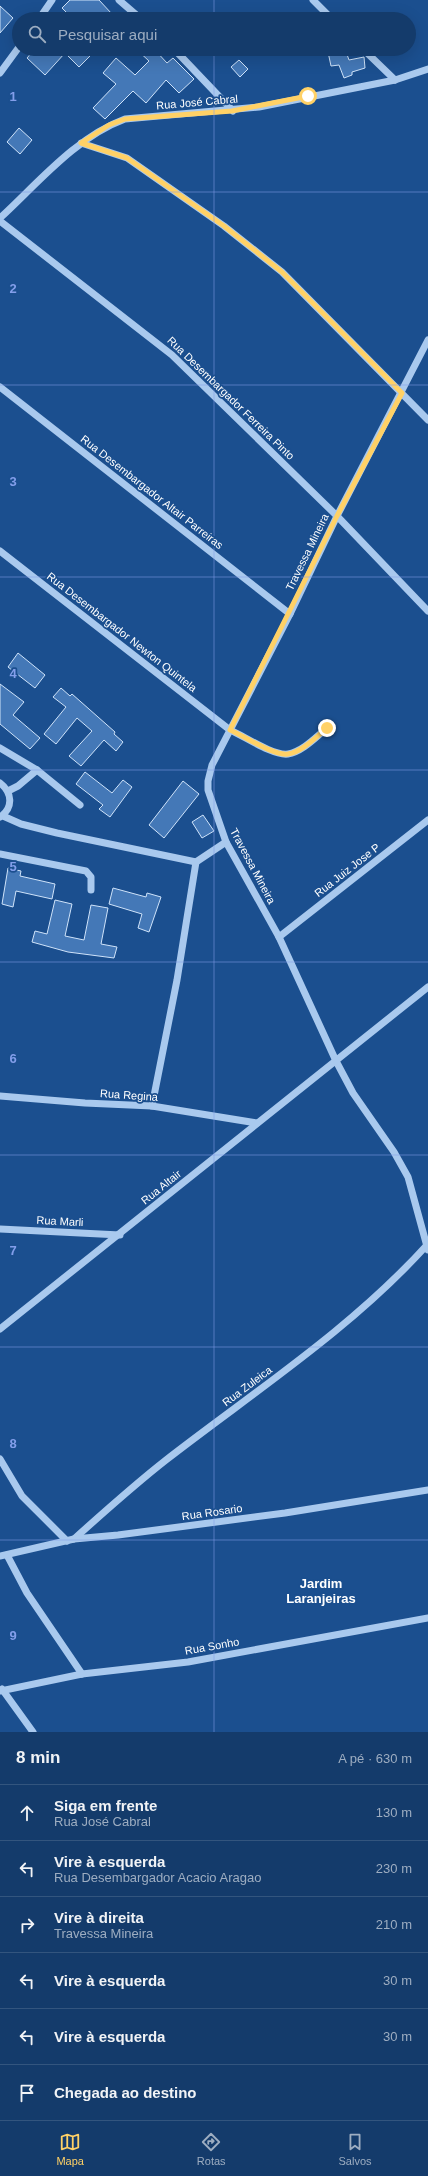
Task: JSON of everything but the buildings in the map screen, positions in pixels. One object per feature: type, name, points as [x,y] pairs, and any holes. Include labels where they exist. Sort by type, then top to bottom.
[{"type":"street","points":[[44,12],[52,0]]},
{"type":"street","points":[[118,0],[133,12]]},
{"type":"street","points":[[313,0],[325,12]]},
{"type":"street","points":[[0,73],[12,56]]},
{"type":"street","points":[[181,56],[232,111]]},
{"type":"street","points":[[370,56],[394,80]]},
{"type":"street","name":"Rua José Cabral","points":[[0,219],[81,143],[109,125],[125,119],[232,111],[394,80],[428,69]]},
{"type":"street","points":[[81,143],[127,158],[224,226],[282,272],[428,420]]},
{"type":"street","name":"Rua Desembargador Ferreira Pinto","points":[[0,219],[172,355],[337,516],[428,611]]},
{"type":"street","name":"Travessa Mineira","points":[[427,1248],[408,1177],[382,1134],[362,1107],[336,1061],[279,938],[226,842],[210,800],[208,781],[212,765],[290,614],[337,516],[402,393],[428,340]]},
{"type":"street","name":"Rua Desembargador Altair Parreiras","points":[[0,388],[290,614]]},
{"type":"street","name":"Rua Desembargador Newton Quintela","points":[[0,551],[230,730],[273,751],[287,754],[298,750],[327,728]]},
{"type":"street","points":[[0,748],[36,770],[80,805]]},
{"type":"street","points":[[8,791],[18,786],[36,770]]},
{"type":"street","points":[[0,783],[8,791],[10,803],[1,816],[21,824],[57,834],[196,862],[226,842]]},
{"type":"street","name":"Rua Juiz Jose P","points":[[279,938],[428,820]]},
{"type":"street","points":[[0,854],[86,871],[91,877],[91,890]]},
{"type":"street","points":[[152,1106],[177,980],[196,862]]},
{"type":"street","name":"Rua Altair","points":[[0,1329],[120,1235],[257,1123],[428,987]]},
{"type":"street","name":"Rua Regina","points":[[0,1096],[84,1103],[152,1106],[257,1123]]},
{"type":"street","name":"Rua Marli","points":[[0,1229],[120,1235]]},
{"type":"street","name":"Rua Zuleica","points":[[71,1540],[165,1461],[361,1311],[427,1248]]},
{"type":"street","points":[[0,1459],[22,1496],[71,1540]]},
{"type":"street","name":"Rua Rosario","points":[[4,1556],[71,1540],[277,1514],[428,1490]]},
{"type":"street","points":[[4,1556],[27,1593],[82,1674]]},
{"type":"street","name":"Rua Sonho","points":[[1,1690],[82,1674],[188,1662],[428,1618]]},
{"type":"street","points":[[1,1690],[34,1732]]},
{"type":"district","name":"Jardim Laranjeiras","points":[[321,1590]]},
{"type":"route","points":[[308,96],[259,107],[232,111],[125,119],[109,125],[81,143],[127,158],[224,226],[282,272],[402,393],[337,516],[290,614],[230,730],[273,751],[287,754],[298,750],[327,728]]}]
